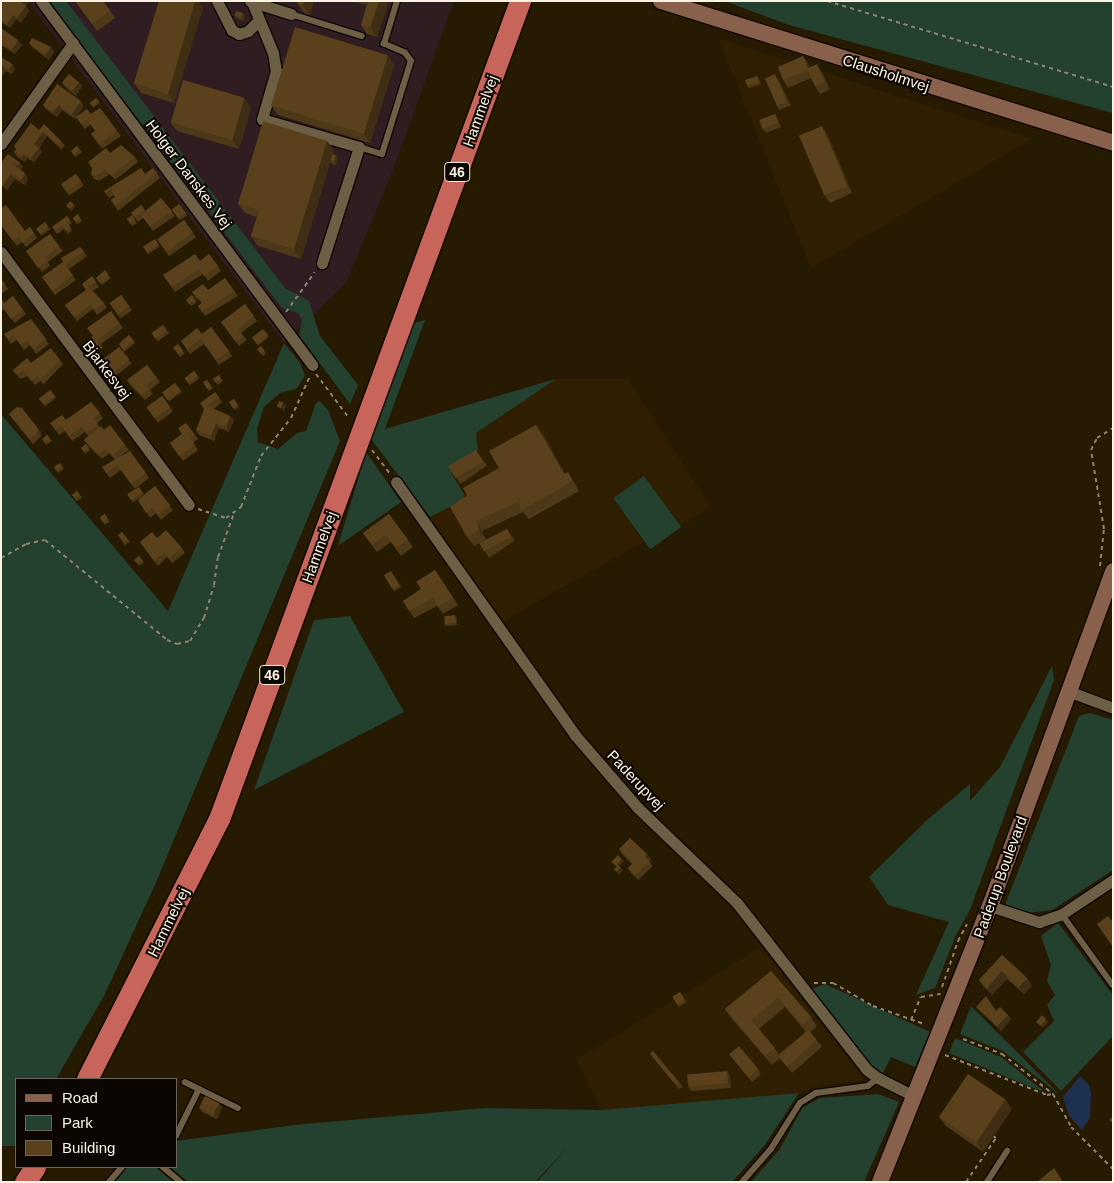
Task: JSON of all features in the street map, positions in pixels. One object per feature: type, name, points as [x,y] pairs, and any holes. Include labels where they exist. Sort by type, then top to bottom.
[{"type":"highway","name":"Hammelvej","points":[[88,1078],[219,819],[520,1]]},
{"type":"highway","points":[[25,1182],[34,1168]]},
{"type":"street","name":"Holger Danskes Vej","points":[[41,1],[313,367]]},
{"type":"street","points":[[217,1],[232,30],[239,34],[248,31],[257,22]]},
{"type":"street","name":"Clausholmvej","points":[[661,1],[1113,143]]},
{"type":"street","points":[[251,2],[257,22],[273,53],[276,71],[262,119],[359,147],[322,263]]},
{"type":"street","points":[[251,2],[291,14]]},
{"type":"street","points":[[1,144],[73,43]]},
{"type":"street","name":"Bjarkesvej","points":[[1,252],[189,505]]},
{"type":"street","name":"Paderupvej","points":[[396,482],[575,735],[638,808],[731,897],[866,1069],[878,1078],[916,1097]]},
{"type":"street","name":"Paderup Boulevard","points":[[880,1182],[916,1097],[990,906],[1068,691],[1106,570]]},
{"type":"street","points":[[1068,691],[1113,708]]},
{"type":"street","points":[[990,906],[1039,922],[1062,914],[1113,880]]},
{"type":"lane","points":[[359,147],[382,154],[411,61],[405,53],[384,44],[398,1]]},
{"type":"lane","points":[[291,14],[362,36]]},
{"type":"lane","points":[[1062,914],[1113,985]]},
{"type":"lane","points":[[742,1182],[771,1149],[800,1103],[816,1093],[868,1086],[878,1078]]},
{"type":"lane","points":[[185,1082],[238,1108]]},
{"type":"lane","points":[[178,1132],[199,1089]]},
{"type":"lane","points":[[987,1182],[1007,1151]]},
{"type":"lane","points":[[109,1182],[121,1168]]},
{"type":"lane","points":[[163,1168],[181,1182]]},
{"type":"path","points":[[827,1],[1113,87]]},
{"type":"path","points":[[282,323],[287,306],[322,263]]},
{"type":"path","points":[[313,367],[350,420]]},
{"type":"path","points":[[1,558],[26,544],[45,540],[167,640],[177,644],[190,641],[204,618],[214,585],[218,556],[233,516],[241,507],[261,456],[291,418],[313,367]]},
{"type":"path","points":[[1106,570],[1104,529],[1091,450],[1097,438],[1113,428]]},
{"type":"path","points":[[370,447],[396,482]]},
{"type":"path","points":[[189,505],[214,516],[233,516]]},
{"type":"path","points":[[802,986],[833,983],[873,1006],[924,1024]]},
{"type":"path","points":[[911,1020],[920,997],[942,993]]},
{"type":"path","points":[[963,1039],[1002,1054],[1052,1094],[1072,1127],[1113,1169]]},
{"type":"path","points":[[945,1055],[1047,1095],[1052,1094]]},
{"type":"path","points":[[966,1182],[996,1138],[993,1136]]},
{"type":"shaded area","points":[[28,1],[454,1],[393,170],[346,283],[284,343]]},
{"type":"shaded area","points":[[718,38],[1032,139],[811,268]]},
{"type":"shaded area","points":[[556,379],[628,379],[711,507],[679,525],[645,477],[613,499],[644,542],[503,621],[412,492],[468,426]]},
{"type":"shaded area","points":[[761,947],[865,1080],[817,1086],[799,1093],[601,1110],[576,1060]]},
{"type":"green space","points":[[48,1],[66,1],[285,288],[309,301],[320,336],[358,385],[350,404],[299,335],[302,320],[298,313],[282,308]]},
{"type":"green space","points":[[725,1],[1113,1],[1113,113],[789,25]]},
{"type":"green space","points":[[425,320],[385,429],[556,379],[476,433],[478,450],[451,473],[464,494],[463,500],[430,517],[371,439],[409,324]]},
{"type":"green space","points":[[284,343],[300,363],[305,376],[296,389],[280,393],[264,407],[257,429],[258,442],[278,449],[297,433],[306,431],[316,403],[320,401],[328,410],[340,441],[157,880],[105,994],[57,1078],[15,1078],[15,1146],[1,1146],[1,414],[168,611]]},
{"type":"green space","points":[[366,452],[401,502],[338,546]]},
{"type":"green space","points":[[644,476],[681,527],[650,549],[613,498]]},
{"type":"green space","points":[[350,616],[404,712],[254,790],[314,620]]},
{"type":"green space","points":[[1052,666],[1054,680],[970,910],[956,935],[935,988],[916,995],[949,922],[888,905],[869,877],[927,820],[970,784],[970,801],[1000,767]]},
{"type":"green space","points":[[1090,713],[1113,720],[1113,870],[1052,910],[1028,913],[1005,905],[1079,716]]},
{"type":"green space","points":[[1058,923],[1113,995],[1113,1036],[1061,1091],[1023,1052],[1054,1021],[1047,1005],[1055,995],[1047,981],[1051,965],[1041,936]]},
{"type":"green space","points":[[825,984],[930,1032],[915,1067],[891,1057],[882,1075],[869,1064],[812,989]]},
{"type":"green space","points":[[971,1006],[1060,1095],[1003,1051],[960,1034]]},
{"type":"green space","points":[[955,1038],[1001,1057],[1046,1093],[949,1053]]},
{"type":"green space","points":[[799,1093],[764,1146],[732,1182],[537,1182],[568,1147],[535,1182],[188,1182],[171,1168],[178,1168],[178,1141],[294,1125],[486,1108],[601,1110]]},
{"type":"green space","points":[[878,1094],[899,1102],[864,1182],[751,1182],[780,1149],[802,1108],[820,1098]]},
{"type":"green space","points":[[126,1168],[156,1168],[174,1182],[114,1182]]},
{"type":"water","points":[[1080,1076],[1089,1085],[1091,1093],[1090,1118],[1082,1130],[1069,1116],[1063,1097]]},
{"type":"building","points":[[4,1],[23,1],[22,3],[26,6],[17,18],[13,15],[7,24],[1,20],[1,5]]},
{"type":"building","points":[[75,1],[103,1],[110,11],[92,24]]},
{"type":"building","points":[[159,1],[195,1],[168,94],[134,83]]},
{"type":"building","points":[[298,1],[304,1],[303,5],[297,3]]},
{"type":"building","points":[[368,1],[379,1],[370,28],[361,25]]},
{"type":"building","points":[[236,11],[243,13],[241,18],[235,16]]},
{"type":"building","points":[[295,27],[388,55],[364,134],[271,105]]},
{"type":"building","points":[[1,28],[18,40],[12,50],[1,42]]},
{"type":"building","points":[[32,38],[51,47],[45,55],[29,43]]},
{"type":"building","points":[[803,56],[808,68],[817,64],[825,82],[815,86],[808,70],[783,80],[778,67]]},
{"type":"building","points":[[1,57],[12,64],[9,69],[3,66],[1,68]]},
{"type":"building","points":[[69,74],[79,82],[72,91],[62,83]]},
{"type":"building","points":[[775,74],[787,101],[777,106],[765,78]]},
{"type":"building","points":[[757,76],[759,81],[747,86],[745,80]]},
{"type":"building","points":[[183,80],[245,98],[232,140],[171,122]]},
{"type":"building","points":[[57,84],[81,101],[72,114],[59,105],[53,112],[43,105]]},
{"type":"building","points":[[96,98],[99,101],[92,106],[90,103]]},
{"type":"building","points":[[100,108],[117,131],[99,144],[91,134],[95,131],[87,120],[81,124],[76,117],[87,109],[91,114]]},
{"type":"building","points":[[775,114],[778,122],[762,128],[759,120]]},
{"type":"building","points":[[263,121],[327,141],[294,249],[251,236],[259,210],[238,204]]},
{"type":"building","points":[[31,123],[39,130],[44,124],[61,141],[57,144],[43,132],[34,144],[39,148],[31,158],[24,154],[21,157],[14,152],[17,148],[14,146]]},
{"type":"building","points":[[822,126],[847,186],[824,196],[799,136]]},
{"type":"building","points":[[121,145],[135,157],[111,176],[106,169],[96,176],[91,174],[92,168],[88,162],[106,148],[110,153]]},
{"type":"building","points":[[77,146],[80,150],[74,154],[71,151]]},
{"type":"building","points":[[8,154],[20,163],[18,165],[13,162],[12,164],[25,173],[21,180],[11,174],[3,185],[1,184],[1,163]]},
{"type":"building","points":[[332,154],[336,155],[334,162],[330,161]]},
{"type":"building","points":[[141,168],[145,174],[153,168],[157,173],[115,206],[111,200],[115,197],[111,189],[106,193],[104,191]]},
{"type":"building","points":[[76,174],[81,181],[67,192],[61,185]]},
{"type":"building","points":[[161,198],[172,211],[150,226],[141,215]]},
{"type":"building","points":[[70,201],[74,205],[70,209],[66,206]]},
{"type":"building","points":[[179,204],[186,213],[178,218],[172,210]]},
{"type":"building","points":[[6,205],[25,231],[30,227],[34,233],[22,242],[19,237],[13,241],[1,225],[1,208]]},
{"type":"building","points":[[141,205],[145,210],[135,217],[131,213]]},
{"type":"building","points":[[78,214],[80,219],[75,222],[73,218]]},
{"type":"building","points":[[132,215],[135,220],[131,224],[127,219]]},
{"type":"building","points":[[67,216],[70,221],[67,223],[71,228],[66,231],[62,226],[56,231],[52,227]]},
{"type":"building","points":[[184,220],[193,232],[167,252],[158,240]]},
{"type":"building","points":[[45,222],[48,227],[40,234],[36,229]]},
{"type":"building","points":[[50,234],[59,246],[44,258],[47,261],[38,268],[26,251]]},
{"type":"building","points":[[155,239],[159,245],[147,253],[143,247]]},
{"type":"building","points":[[80,247],[84,251],[65,265],[73,275],[52,291],[42,277],[63,262],[61,258]]},
{"type":"building","points":[[195,254],[200,261],[209,254],[218,266],[204,276],[199,269],[172,287],[163,275]]},
{"type":"building","points":[[105,270],[109,276],[100,283],[96,278]]},
{"type":"building","points":[[92,276],[96,282],[88,287],[104,303],[94,310],[90,305],[74,317],[65,305],[86,290],[82,284]]},
{"type":"building","points":[[225,278],[234,291],[202,312],[198,306],[203,302],[192,292],[203,284],[208,290]]},
{"type":"building","points":[[1,279],[5,284],[1,287]]},
{"type":"building","points":[[121,295],[129,306],[118,315],[110,303]]},
{"type":"building","points":[[192,295],[195,300],[189,304],[186,300]]},
{"type":"building","points":[[13,296],[23,310],[11,319],[1,305],[1,298],[4,303]]},
{"type":"building","points":[[245,304],[254,316],[238,329],[243,336],[235,341],[221,322]]},
{"type":"building","points":[[111,311],[119,323],[97,340],[100,343],[95,347],[89,339],[93,336],[87,328]]},
{"type":"building","points":[[31,319],[46,339],[33,349],[27,341],[21,345],[13,335],[8,339],[4,334]]},
{"type":"building","points":[[163,325],[167,331],[155,339],[151,333]]},
{"type":"building","points":[[211,327],[229,351],[216,360],[201,339],[187,349],[181,341],[197,328],[202,334]]},
{"type":"building","points":[[263,329],[268,335],[257,344],[252,338]]},
{"type":"building","points":[[129,335],[134,341],[123,349],[119,344]]},
{"type":"building","points":[[178,344],[183,351],[178,355],[173,348]]},
{"type":"building","points":[[261,346],[265,351],[261,354],[257,349]]},
{"type":"building","points":[[119,347],[129,359],[112,374],[101,362]]},
{"type":"building","points":[[51,348],[60,360],[40,380],[37,376],[31,381],[24,371],[16,374],[13,370],[27,358],[31,363]]},
{"type":"building","points":[[147,365],[157,378],[146,385],[149,389],[141,395],[127,380]]},
{"type":"building","points":[[194,371],[198,376],[188,383],[185,379]]},
{"type":"building","points":[[219,375],[221,379],[216,383],[213,379]]},
{"type":"building","points":[[207,380],[211,386],[207,389],[203,382]]},
{"type":"building","points":[[175,383],[180,390],[167,400],[162,392]]},
{"type":"building","points":[[50,390],[55,396],[43,404],[39,399]]},
{"type":"building","points":[[215,392],[219,397],[207,406],[230,416],[226,427],[216,423],[211,436],[196,430],[204,409],[200,403]]},
{"type":"building","points":[[162,396],[170,407],[155,418],[147,407]]},
{"type":"building","points":[[234,399],[238,405],[233,408],[229,402]]},
{"type":"building","points":[[279,401],[284,403],[281,408],[277,407]]},
{"type":"building","points":[[91,402],[100,413],[93,418],[98,424],[86,433],[82,427],[69,436],[61,426],[56,430],[50,423],[62,415],[66,420]]},
{"type":"building","points":[[17,407],[22,408],[37,427],[38,432],[29,439],[9,414]]},
{"type":"building","points":[[186,423],[195,435],[190,438],[195,445],[179,456],[170,443],[182,434],[178,428]]},
{"type":"building","points":[[110,425],[125,445],[112,456],[106,449],[98,455],[84,440],[101,426],[104,430]]},
{"type":"building","points":[[536,425],[564,474],[568,472],[573,481],[522,510],[518,502],[476,521],[479,530],[467,537],[450,507],[467,495],[463,488],[499,468],[489,451]]},
{"type":"building","points":[[47,435],[50,438],[46,442],[43,439]]},
{"type":"building","points":[[86,444],[89,448],[84,452],[81,448]]},
{"type":"building","points":[[476,450],[483,462],[455,478],[448,466]]},
{"type":"building","points":[[130,451],[146,473],[131,484],[117,465],[106,473],[102,467]]},
{"type":"building","points":[[60,463],[62,467],[56,471],[54,467]]},
{"type":"building","points":[[155,486],[170,505],[158,515],[153,508],[146,513],[138,500]]},
{"type":"building","points":[[139,487],[142,492],[131,500],[127,494]]},
{"type":"building","points":[[77,491],[80,495],[75,498],[72,495]]},
{"type":"building","points":[[105,514],[108,520],[104,523],[100,517]]},
{"type":"building","points":[[389,514],[408,540],[396,548],[386,535],[372,545],[363,533]]},
{"type":"building","points":[[507,529],[511,537],[483,551],[479,543]]},
{"type":"building","points":[[166,530],[182,548],[169,558],[164,553],[154,561],[140,542],[152,532],[157,538]]},
{"type":"building","points":[[122,532],[128,540],[124,543],[118,535]]},
{"type":"building","points":[[139,556],[142,560],[138,564],[134,560]]},
{"type":"building","points":[[435,570],[453,598],[438,607],[433,598],[409,611],[403,601],[421,589],[416,582]]},
{"type":"building","points":[[391,571],[399,585],[392,589],[384,575]]},
{"type":"building","points":[[455,615],[456,623],[445,624],[444,616]]},
{"type":"building","points":[[630,838],[647,854],[645,857],[650,861],[635,875],[628,868],[633,863],[619,849]]},
{"type":"building","points":[[618,855],[622,859],[616,866],[611,862]]},
{"type":"building","points":[[618,865],[621,868],[617,872],[614,869]]},
{"type":"building","points":[[1108,916],[1113,922],[1113,947],[1097,924]]},
{"type":"building","points":[[1002,955],[1027,978],[1019,987],[1002,971],[987,988],[979,980]]},
{"type":"building","points":[[771,971],[811,1017],[802,1025],[778,998],[751,1020],[775,1048],[765,1056],[725,1009]]},
{"type":"building","points":[[680,992],[685,1000],[677,1004],[672,997]]},
{"type":"building","points":[[986,996],[996,1011],[1000,1007],[1008,1015],[997,1026],[976,1007]]},
{"type":"building","points":[[1042,1015],[1046,1019],[1041,1026],[1036,1022]]},
{"type":"building","points":[[808,1030],[817,1040],[787,1066],[778,1057]]},
{"type":"building","points":[[739,1046],[758,1069],[748,1077],[729,1054]]},
{"type":"building","points":[[653,1051],[679,1082],[676,1084],[650,1054]]},
{"type":"building","points":[[727,1071],[728,1083],[688,1086],[687,1074]]},
{"type":"building","points":[[968,1074],[1005,1099],[976,1142],[939,1117]]},
{"type":"building","points":[[205,1096],[219,1103],[213,1115],[199,1108]]},
{"type":"building","points":[[1054,1168],[1062,1180],[1060,1182],[1037,1182]]}]
